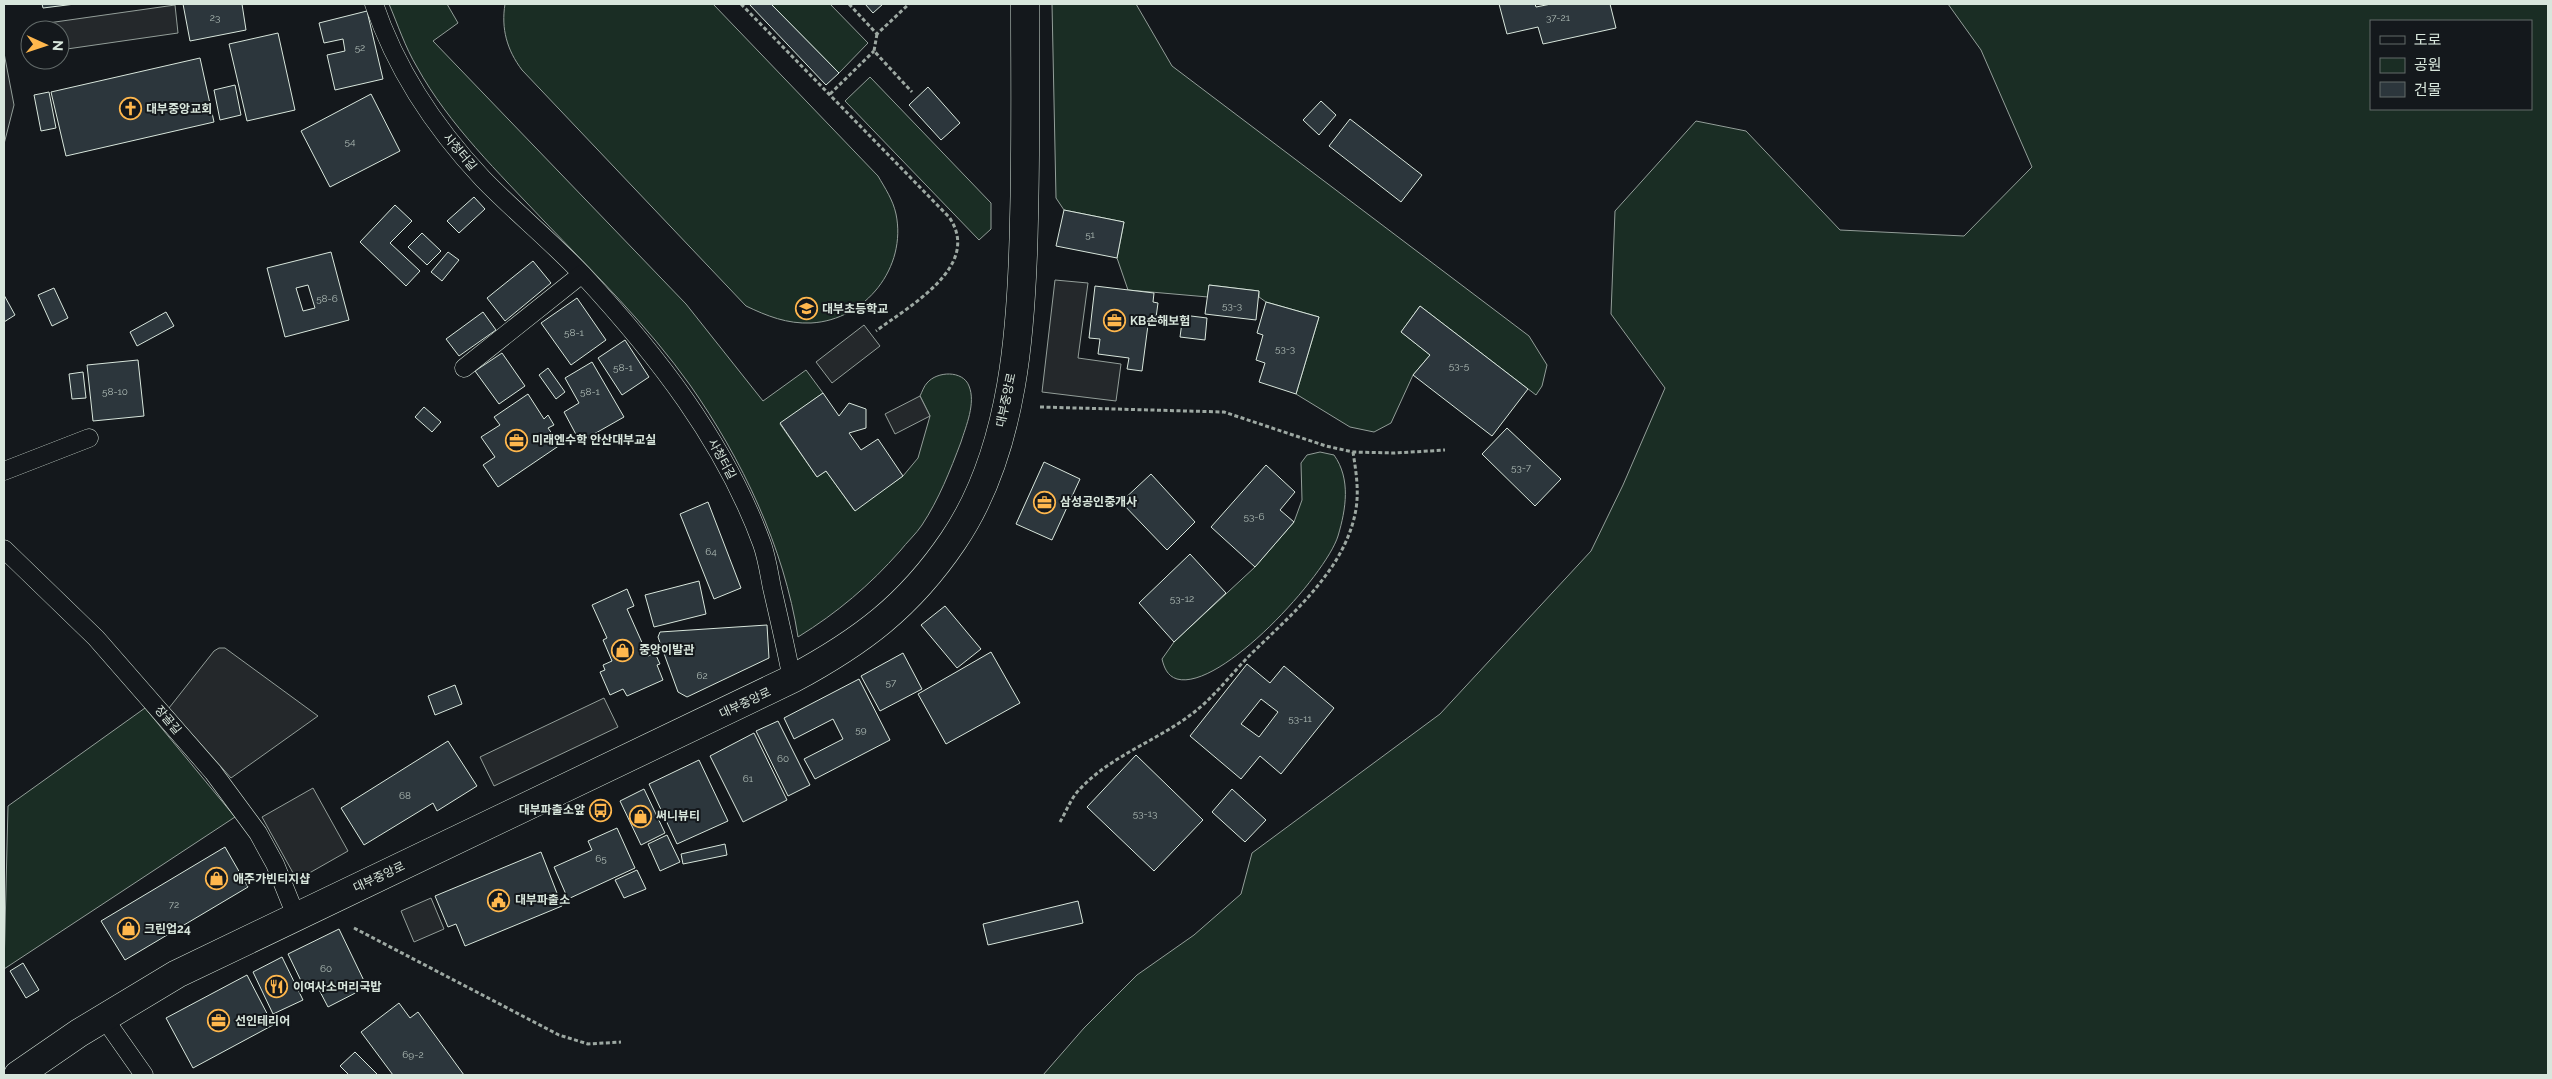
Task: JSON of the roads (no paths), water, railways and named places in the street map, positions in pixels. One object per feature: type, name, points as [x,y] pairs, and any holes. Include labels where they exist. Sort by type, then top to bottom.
[{"type":"street","name":"대부중앙로","points":[[18,1075],[104,1018],[177,974],[792,679],[832,658],[870,632],[900,604],[933,568],[954,540],[974,504],[992,460],[1007,403],[1023,298],[1026,156],[1025,4]]},
{"type":"lane","name":"사청터길","points":[[374,4],[397,58],[448,140],[483,179],[582,274],[637,338],[683,397],[715,445],[743,496],[763,546],[792,679]]},
{"type":"lane","points":[[464,368],[582,274]]},
{"type":"lane","points":[[4,471],[89,438]]},
{"type":"lane","name":"장골길","points":[[4,549],[96,638],[213,772],[258,833],[306,912]]},
{"type":"lane","points":[[104,1018],[144,1075]]},
{"type":"place","name":"대부중앙교회","points":[[130,109]]},
{"type":"place","name":"대부초등학교","points":[[806,309]]},
{"type":"place","name":"KB손해보험","points":[[1114,321]]},
{"type":"place","name":"미래엔수학 안산대부교실","points":[[516,440]]},
{"type":"place","name":"삼성공인중개사","points":[[1044,502]]},
{"type":"place","name":"중앙이발관","points":[[623,650]]},
{"type":"place","name":"대부파출소앞","points":[[601,810]]},
{"type":"place","name":"써니뷰티","points":[[640,816]]},
{"type":"place","name":"애주가빈티지샵","points":[[217,879]]},
{"type":"place","name":"대부파출소","points":[[499,900]]},
{"type":"place","name":"크린업24","points":[[128,929]]},
{"type":"place","name":"이여사소머리국밥","points":[[277,987]]},
{"type":"place","name":"선인테리어","points":[[219,1021]]}]
